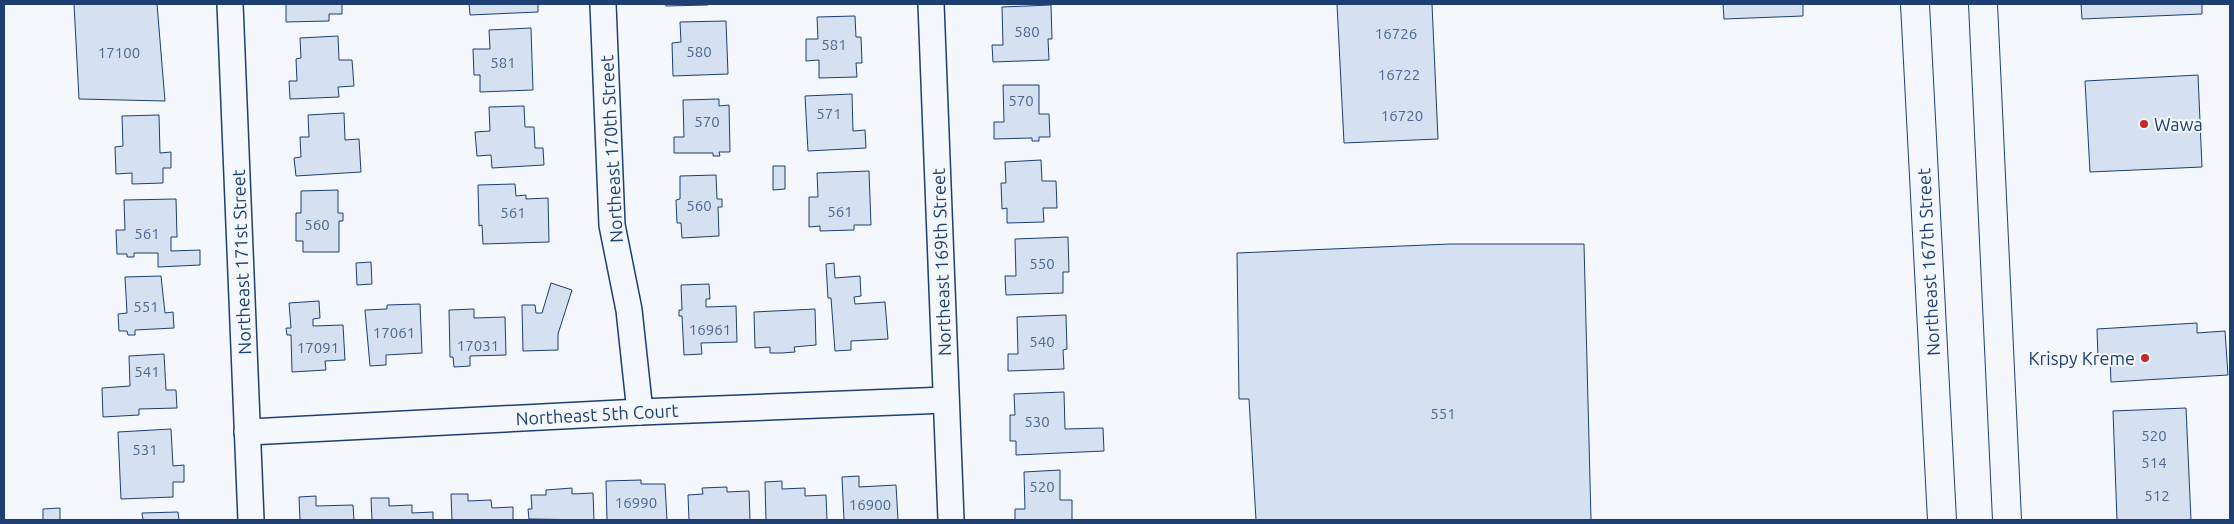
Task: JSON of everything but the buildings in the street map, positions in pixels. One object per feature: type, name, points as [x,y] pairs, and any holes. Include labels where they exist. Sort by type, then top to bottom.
[{"type":"main road","name":"Northeast 167th Street","points":[[1915,4],[1942,520]]},
{"type":"main road","points":[[1983,4],[2007,520]]},
{"type":"street","name":"Northeast 171st Street","points":[[230,4],[251,520]]},
{"type":"street","name":"Northeast 170th Street","points":[[603,4],[612,225],[629,310],[640,412]]},
{"type":"street","name":"Northeast 169th Street","points":[[931,4],[951,520]]},
{"type":"street","name":"Northeast 5th Court","points":[[247,432],[640,412],[946,400]]},
{"type":"place","name":"Wawa","points":[[2144,124]]},
{"type":"place","name":"Krispy Kreme","points":[[2145,358]]}]
